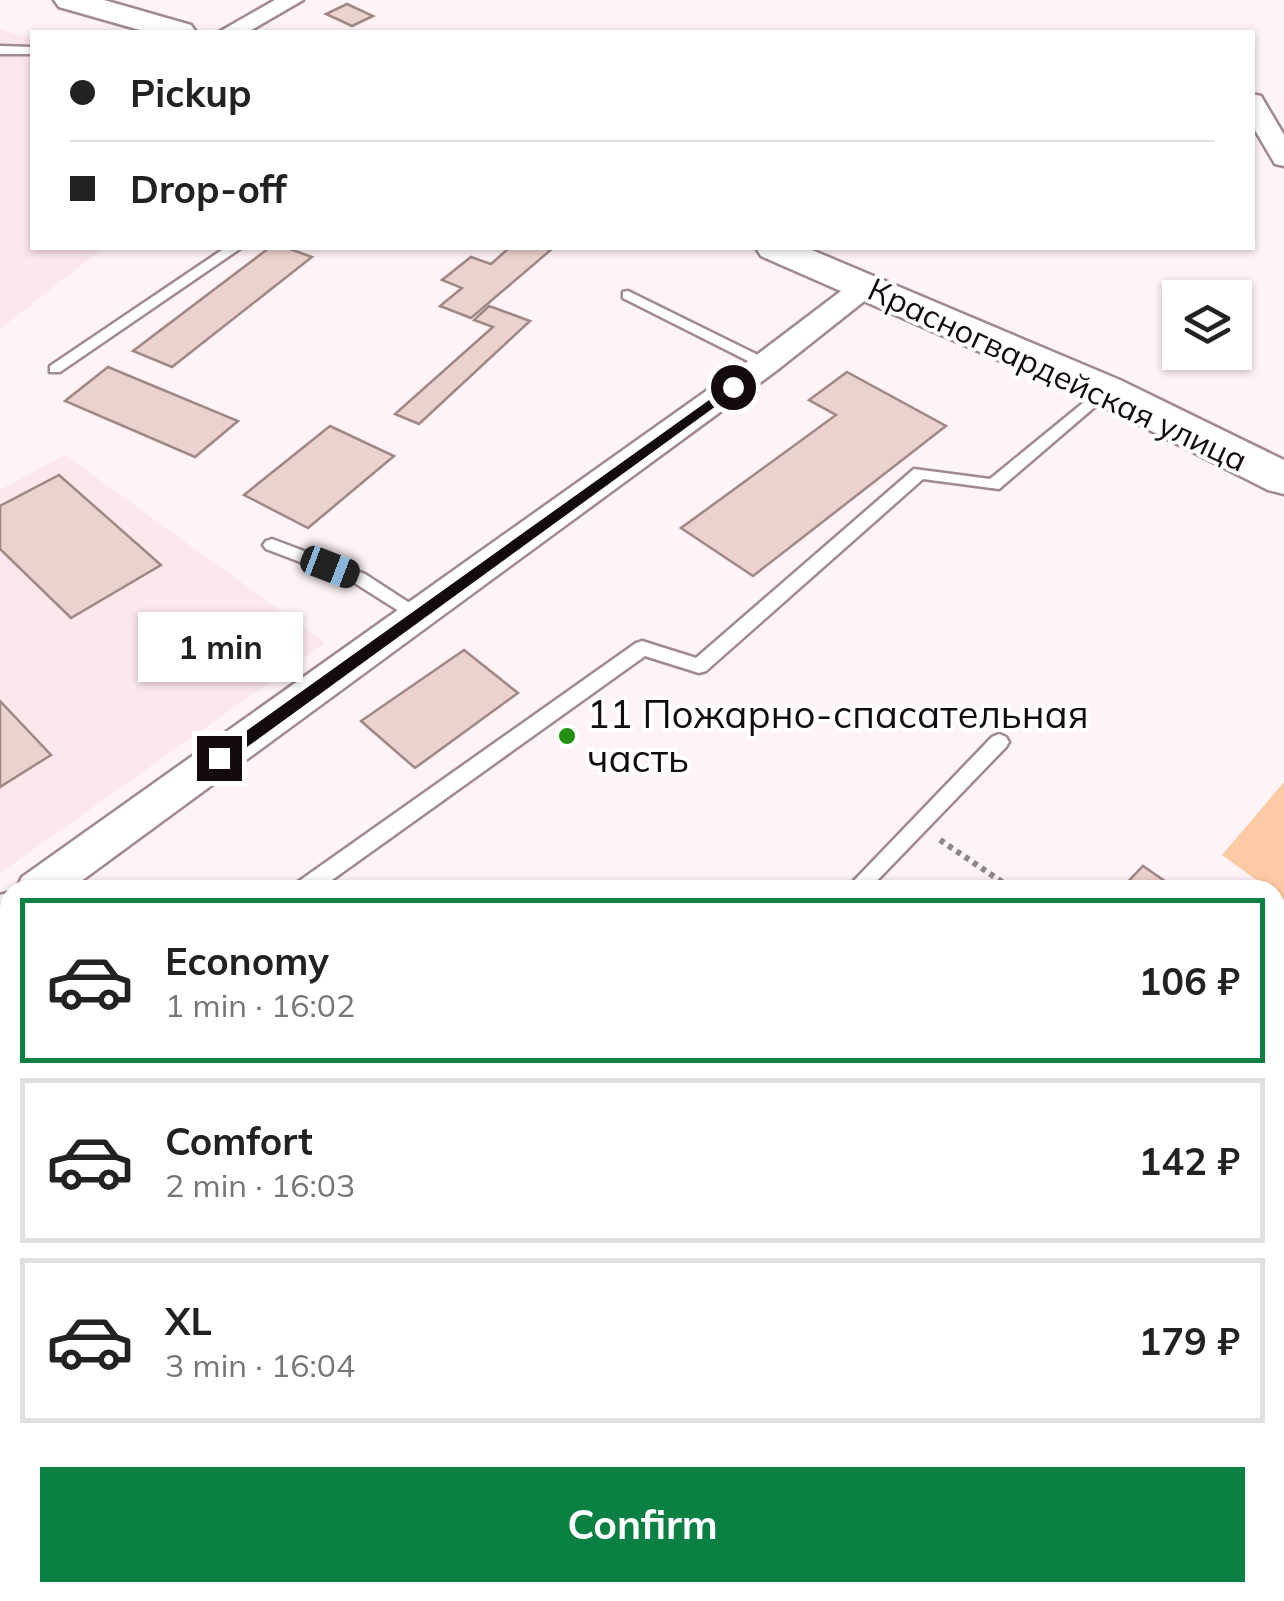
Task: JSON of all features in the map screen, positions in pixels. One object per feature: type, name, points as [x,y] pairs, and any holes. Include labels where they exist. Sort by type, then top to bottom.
[{"type":"main road","points":[[70,0],[173,30]]},
{"type":"main road","name":"Красногвардейская улица","points":[[780,250],[1105,390],[1284,479]]},
{"type":"street","points":[[235,30],[292,0]]},
{"type":"street","points":[[1255,106],[1284,158]]},
{"type":"street","points":[[52,880],[765,364],[867,285]]},
{"type":"lane","points":[[0,50],[30,51]]},
{"type":"lane","points":[[55,369],[231,250]]},
{"type":"lane","points":[[628,296],[765,364]]},
{"type":"lane","points":[[316,880],[642,648],[699,666],[920,473],[993,484],[1105,390]]},
{"type":"lane","points":[[272,545],[359,578],[416,614]]},
{"type":"lane","points":[[865,880],[999,742]]},
{"type":"path","points":[[918,825],[999,880]]},
{"type":"shaded area","points":[[0,29],[30,38],[30,250],[100,250],[0,329]]},
{"type":"shaded area","points":[[65,455],[325,643],[0,873],[0,490]]},
{"type":"shaded area","points":[[1284,782],[1284,880],[1256,880],[1222,855]]},
{"type":"building","points":[[347,4],[373,16],[352,26],[326,14]]},
{"type":"building","points":[[266,250],[293,250],[312,257],[172,367],[133,351]]},
{"type":"building","points":[[507,250],[551,250],[471,318],[440,306],[462,288],[442,280],[471,257],[491,264]]},
{"type":"building","points":[[489,306],[530,321],[419,424],[395,414],[493,327],[474,320]]},
{"type":"building","points":[[108,367],[238,421],[195,457],[65,401]]},
{"type":"building","points":[[847,372],[946,426],[753,576],[681,528],[836,415],[809,400]]},
{"type":"building","points":[[330,426],[394,456],[308,528],[244,495]]},
{"type":"building","points":[[59,475],[161,565],[71,618],[0,549],[0,506]]},
{"type":"building","points":[[464,650],[518,693],[415,768],[361,721]]},
{"type":"building","points":[[0,701],[51,755],[0,787]]},
{"type":"building","points":[[1143,866],[1163,880],[1130,880]]},
{"type":"place","name":"11 Пожарно-спасательная часть","points":[[567,736]]},
{"type":"route","points":[[219,758],[733,387]]}]
